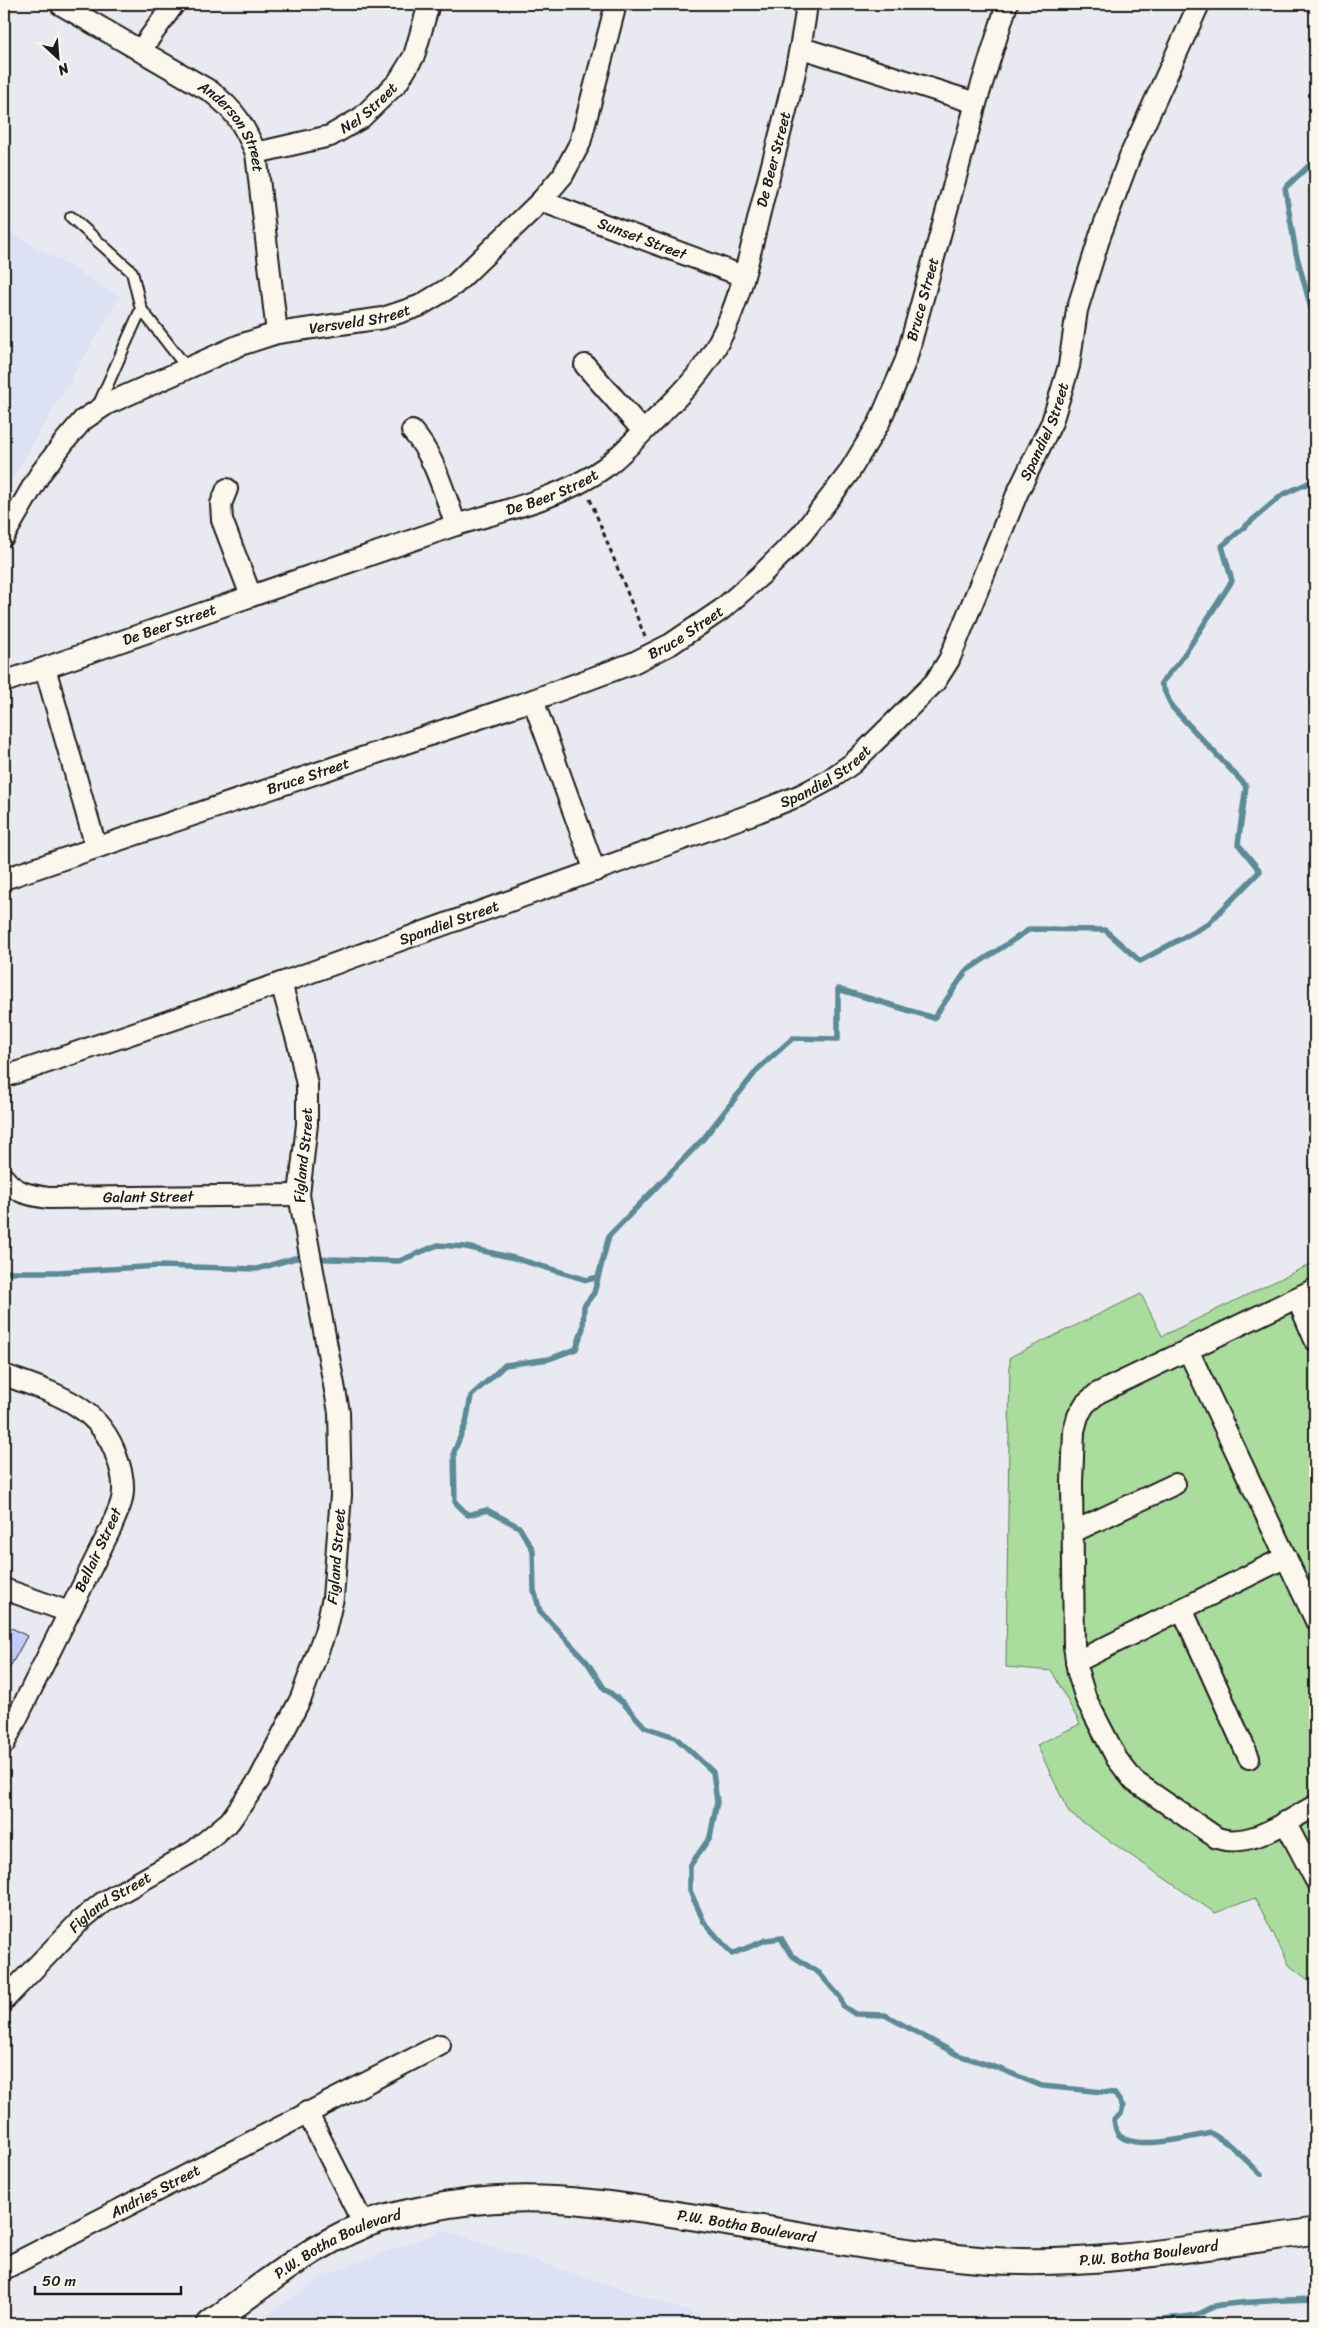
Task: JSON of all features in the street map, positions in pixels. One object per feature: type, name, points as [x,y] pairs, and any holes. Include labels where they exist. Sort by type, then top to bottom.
[{"type":"street","name":"Anderson Street","points":[[60,4],[210,91],[228,105],[244,125],[256,153],[277,334]]},
{"type":"street","points":[[140,52],[174,4]]},
{"type":"street","name":"Nel Street","points":[[256,153],[330,136],[361,118],[398,82],[414,56],[429,4]]},
{"type":"street","name":"Versveld Street","points":[[4,536],[40,474],[83,420],[96,411],[240,344],[277,334],[383,318],[419,306],[454,285],[541,201],[563,175],[580,142],[616,4]]},
{"type":"street","name":"De Beer Street","points":[[4,682],[456,525],[527,503],[583,481],[603,468],[678,397],[718,344],[729,319],[743,276],[802,48],[807,4]]},
{"type":"street","name":"Bruce Street","points":[[4,879],[532,700],[652,654],[671,644],[721,610],[761,575],[802,534],[848,474],[878,423],[906,360],[976,103],[1007,4]]},
{"type":"street","name":"Spandiel Street","points":[[4,1077],[281,983],[758,812],[801,795],[829,780],[853,762],[935,682],[944,670],[1017,494],[1052,422],[1069,366],[1077,310],[1101,233],[1130,156],[1199,4]]},
{"type":"street","points":[[802,48],[976,103]]},
{"type":"street","name":"Sunset Street","points":[[541,201],[743,276]]},
{"type":"street","points":[[584,365],[643,431]]},
{"type":"street","points":[[412,431],[422,442],[430,458],[456,525]]},
{"type":"street","points":[[227,489],[221,504],[222,520],[251,596]]},
{"type":"street","points":[[45,668],[96,847]]},
{"type":"street","points":[[532,700],[596,871]]},
{"type":"street","name":"Figland Street","points":[[4,2000],[50,1950],[88,1914],[102,1903],[194,1850],[230,1821],[254,1787],[276,1748],[315,1665],[333,1598],[340,1504],[341,1450],[339,1412],[299,1195],[307,1124],[307,1086],[299,1047],[281,983]]},
{"type":"street","name":"Galant Street","points":[[4,1178],[10,1186],[23,1194],[48,1198],[299,1195]]},
{"type":"street","points":[[1315,1289],[1098,1393],[1082,1410],[1074,1431],[1073,1532],[1076,1662],[1086,1699],[1117,1759],[1134,1781],[1217,1838],[1227,1841],[1241,1841],[1254,1837],[1315,1806]]},
{"type":"street","points":[[1297,1298],[1315,1340]]},
{"type":"street","points":[[1188,1350],[1315,1619]]},
{"type":"street","name":"Bellair Street","points":[[4,1376],[71,1402],[92,1415],[108,1435],[123,1476],[122,1499],[111,1528],[4,1744]]},
{"type":"street","points":[[1073,1532],[1174,1484]]},
{"type":"street","points":[[1076,1662],[1286,1557]]},
{"type":"street","points":[[4,1589],[69,1612]]},
{"type":"street","points":[[1182,1609],[1249,1758]]},
{"type":"street","points":[[1285,1822],[1315,1879]]},
{"type":"street","name":"Andries Street","points":[[4,2269],[440,2045]]},
{"type":"street","points":[[307,2112],[364,2225]]},
{"type":"street","name":"P.W. Botha Boulevard","points":[[210,2324],[292,2263],[364,2225],[389,2217],[468,2200],[519,2197],[560,2198],[608,2203],[849,2242],[982,2260],[1040,2262],[1108,2260],[1315,2231]]},
{"type":"lane","points":[[71,217],[132,272],[141,309],[186,368]]},
{"type":"lane","points":[[96,411],[141,309]]},
{"type":"path","points":[[583,481],[652,654]]},
{"type":"shaded area","points":[[4,228],[120,296],[4,493]]},
{"type":"shaded area","points":[[444,2230],[726,2324],[255,2324],[325,2275]]},
{"type":"green space","points":[[1315,1262],[1315,1985],[1290,1966],[1255,1898],[1215,1913],[1069,1813],[1037,1745],[1080,1724],[1052,1671],[1006,1667],[1010,1357],[1141,1294],[1162,1336]]},
{"type":"building","points":[[4,1624],[27,1636],[4,1678]]},
{"type":"waterway","points":[[1315,160],[1285,188],[1296,253],[1315,323]]},
{"type":"waterway","points":[[1261,2174],[1231,2146],[1211,2133],[1176,2140],[1147,2143],[1134,2142],[1123,2138],[1117,2132],[1114,2120],[1121,2114],[1123,2106],[1114,2093],[1042,2086],[998,2068],[958,2055],[885,2015],[855,2014],[843,2006],[840,1997],[819,1973],[791,1955],[781,1938],[766,1940],[732,1954],[704,1922],[690,1891],[690,1866],[710,1837],[717,1802],[713,1772],[675,1737],[645,1727],[623,1703],[604,1688],[587,1662],[540,1611],[534,1590],[533,1550],[519,1527],[487,1510],[468,1515],[455,1502],[454,1452],[466,1423],[471,1396],[505,1365],[549,1359],[576,1349],[583,1328],[584,1306],[594,1293],[609,1236],[704,1138],[758,1069],[793,1038],[838,1039],[838,989],[934,1018],[966,971],[1030,929],[1105,930],[1140,961],[1208,924],[1260,871],[1238,844],[1246,786],[1172,707],[1161,683],[1180,661],[1232,581],[1222,546],[1282,495],[1315,480]]},
{"type":"waterway","points":[[4,1272],[58,1272],[160,1266],[257,1269],[295,1258],[399,1261],[438,1245],[466,1247],[514,1258],[587,1280],[598,1277]]},
{"type":"waterway","points":[[1116,2324],[1185,2317],[1220,2305],[1315,2299]]},
{"type":"waterway","points":[[1315,2315],[1315,2320]]}]
